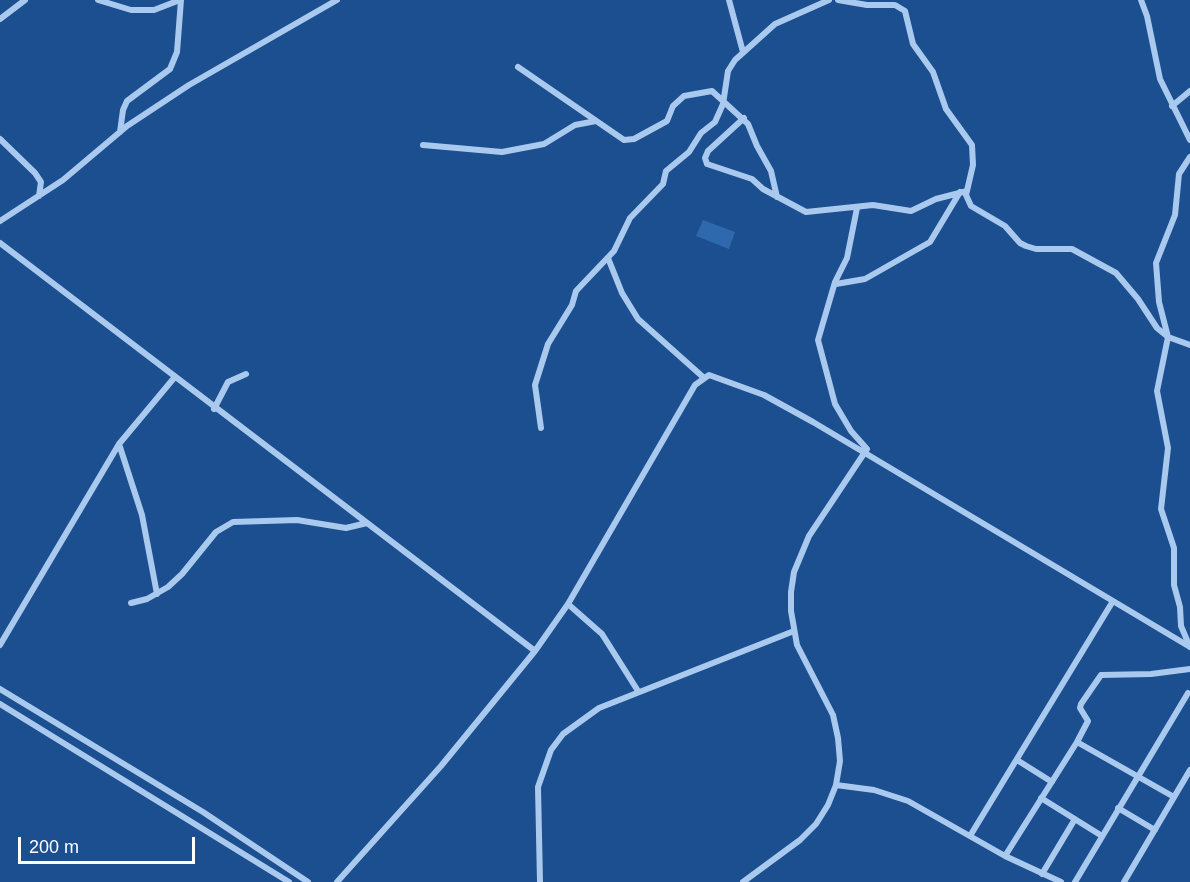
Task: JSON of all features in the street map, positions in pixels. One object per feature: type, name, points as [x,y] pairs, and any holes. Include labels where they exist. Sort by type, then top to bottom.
[{"type":"street","points":[[0,19],[25,0]]},
{"type":"street","points":[[98,0],[131,10],[154,10],[180,0],[177,52],[170,69],[127,101],[123,110],[120,132]]},
{"type":"street","points":[[0,221],[39,196],[120,132],[189,85],[337,0]]},
{"type":"street","points":[[729,0],[743,52]]},
{"type":"street","points":[[541,428],[535,386],[548,344],[572,305],[576,291],[608,258],[630,218],[665,183],[666,171],[689,152],[699,135],[715,122],[723,100],[728,71],[735,60],[775,24],[829,0]]},
{"type":"street","points":[[836,284],[865,279],[930,242],[964,192],[974,165],[972,144],[946,109],[933,72],[913,44],[903,3],[838,0]]},
{"type":"street","points":[[1141,0],[1147,16],[1155,61],[1172,106],[1190,140]]},
{"type":"street","points":[[518,67],[565,97],[616,136],[629,140],[667,121],[673,106],[684,96],[712,91],[744,118],[771,171],[777,196]]},
{"type":"street","points":[[1172,106],[1190,91]]},
{"type":"street","points":[[744,118],[716,142],[705,155],[705,160],[710,166],[752,179],[806,212],[837,207],[885,206],[911,211],[936,199],[964,192]]},
{"type":"street","points":[[423,145],[494,152],[513,150],[544,144],[575,125],[596,121]]},
{"type":"street","points":[[0,139],[35,173],[41,182],[39,196]]},
{"type":"street","points":[[337,882],[441,766],[535,651],[567,604],[695,385],[703,376],[714,375],[764,395],[1190,647],[1181,626],[1180,607],[1174,585],[1174,548],[1161,509],[1168,448],[1157,391],[1168,337],[1159,302],[1156,263],[1175,215],[1179,174],[1190,157]]},
{"type":"street","points":[[964,192],[971,206],[1005,226],[1020,243],[1036,249],[1072,249],[1116,273],[1125,281],[1157,328],[1168,337],[1190,345]]},
{"type":"street","points":[[743,882],[808,832],[828,806],[836,785],[839,750],[833,715],[802,658],[794,631],[791,592],[801,554],[867,449],[863,441],[851,431],[835,404],[819,351],[818,340],[847,258],[858,208]]},
{"type":"street","points":[[0,243],[214,409],[535,651]]},
{"type":"street","points":[[608,258],[622,293],[638,319],[703,376]]},
{"type":"street","points":[[214,409],[228,382],[246,374]]},
{"type":"street","points":[[0,645],[119,444],[174,378]]},
{"type":"street","points":[[119,444],[142,515],[157,594]]},
{"type":"street","points":[[131,603],[157,594],[182,574],[216,531],[233,522],[297,520],[346,528],[367,523]]},
{"type":"street","points":[[970,836],[1113,601]]},
{"type":"street","points":[[567,604],[602,634],[638,691]]},
{"type":"street","points":[[540,882],[538,787],[551,750],[563,734],[582,718],[638,691],[794,631]]},
{"type":"street","points":[[1005,855],[1088,722],[1080,708],[1081,704],[1101,675],[1161,673],[1190,669]]},
{"type":"street","points":[[0,689],[203,812],[308,882]]},
{"type":"street","points":[[1075,882],[1188,693]]},
{"type":"street","points":[[0,704],[289,882]]},
{"type":"street","points":[[1077,742],[1174,797]]},
{"type":"street","points":[[1017,760],[1052,782]]},
{"type":"street","points":[[1124,882],[1190,770]]},
{"type":"street","points":[[836,785],[891,794],[924,809],[1005,855],[1061,882]]},
{"type":"street","points":[[1041,798],[1102,836]]},
{"type":"street","points":[[1118,808],[1155,830]]},
{"type":"street","points":[[1042,874],[1075,819]]},
{"type":"shaded area","points":[[703,220],[735,232],[729,249],[696,236]]}]
